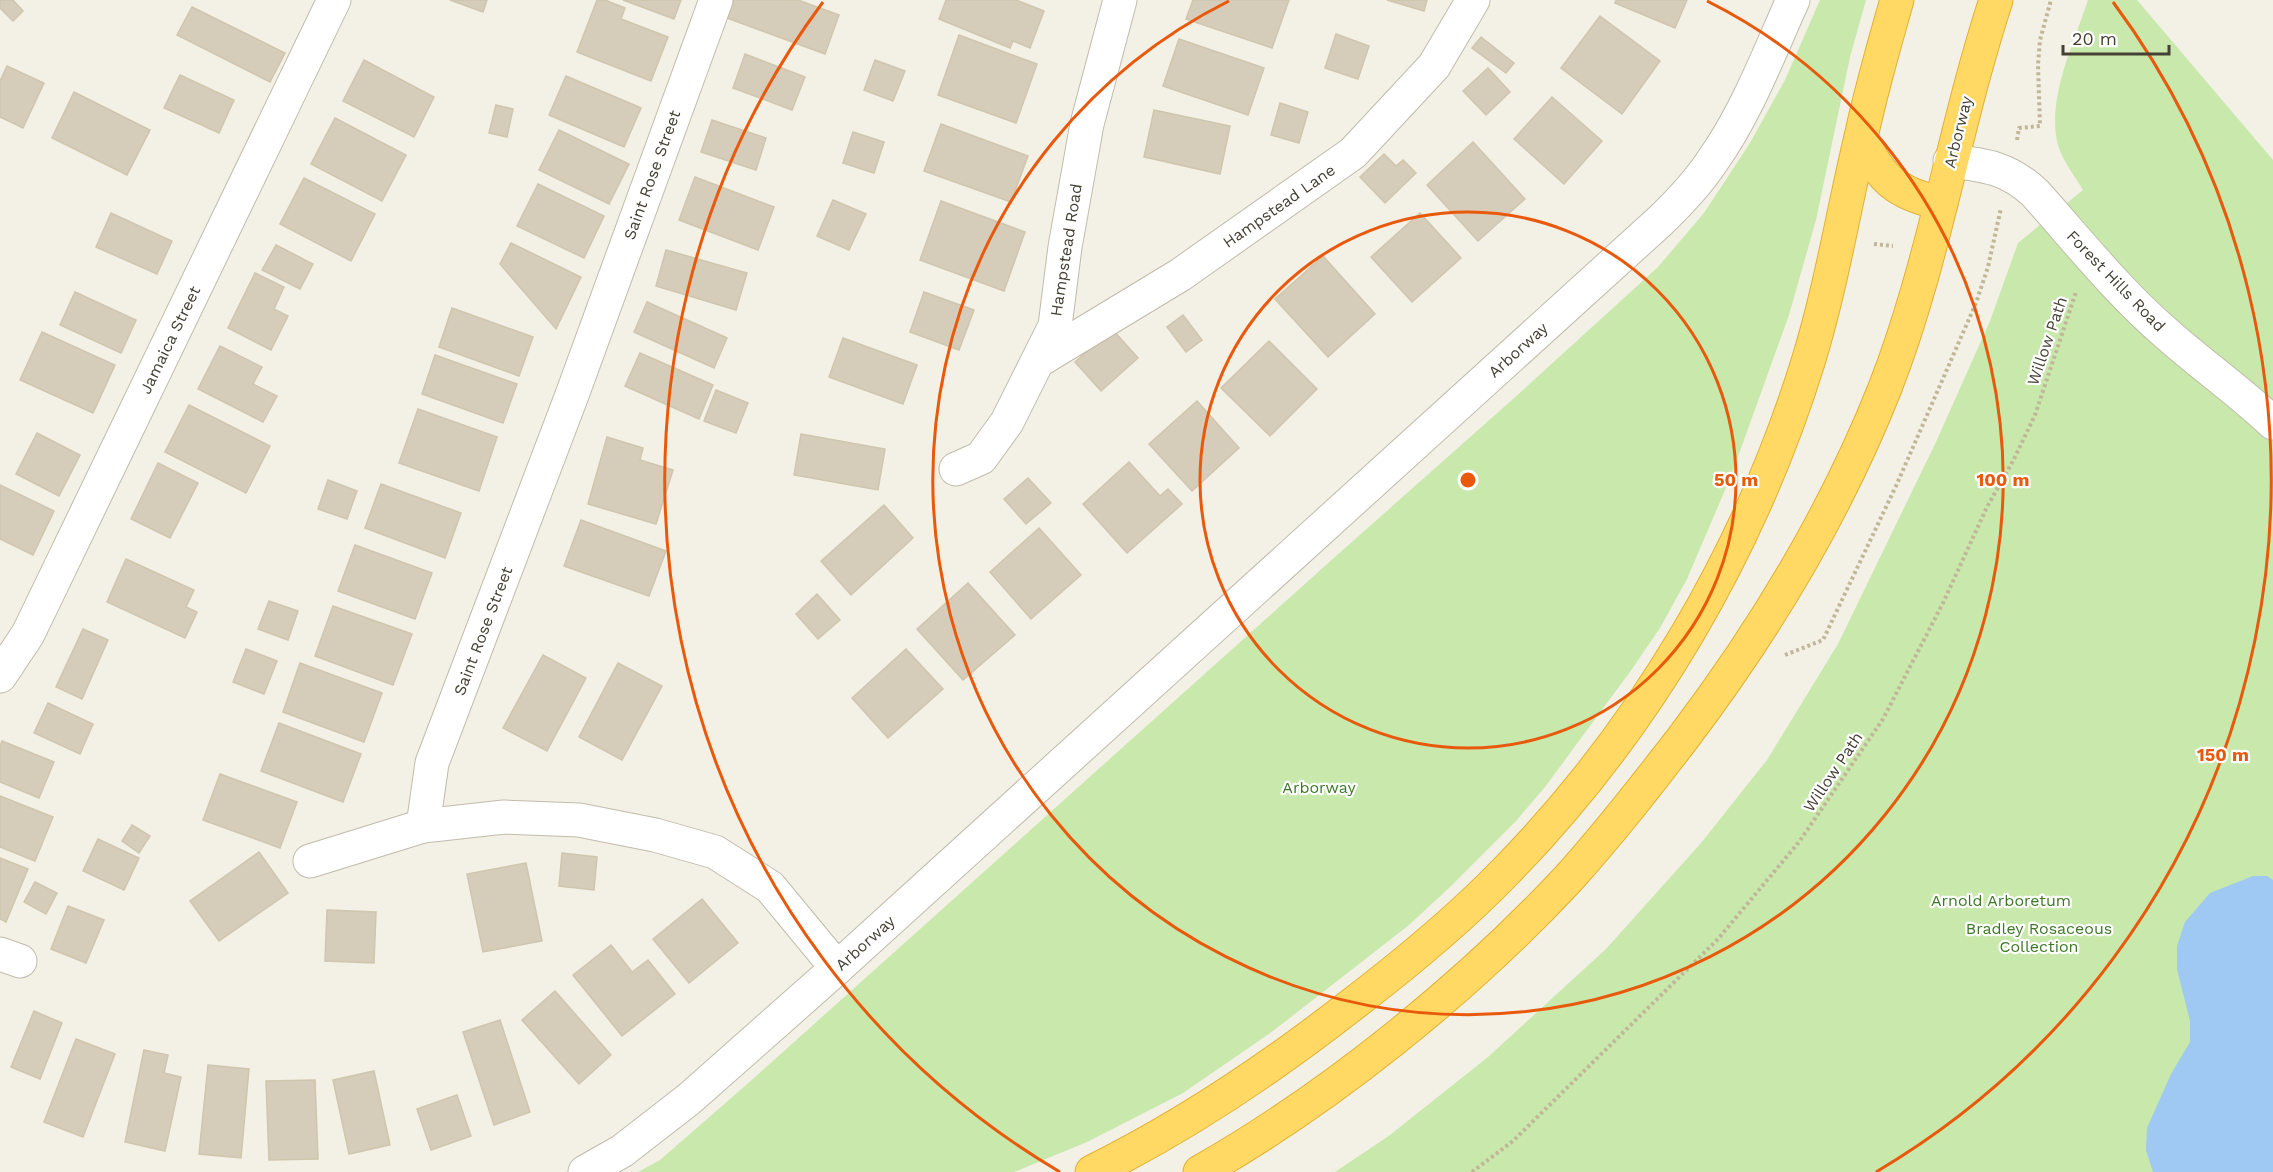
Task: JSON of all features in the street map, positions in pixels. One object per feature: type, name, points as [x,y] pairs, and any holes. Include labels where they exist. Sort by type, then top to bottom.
[{"type":"highway","points":[[1092,1172],[1142,1147],[1254,1078],[1410,959],[1462,914],[1506,871],[1597,768],[1659,678],[1704,605],[1734,547],[1761,486],[1804,374],[1826,301],[1861,138],[1897,0]]},
{"type":"highway","name":"Arborway","points":[[1200,1172],[1261,1134],[1344,1076],[1466,977],[1516,931],[1608,833],[1672,753],[1719,689],[1765,621],[1840,491],[1881,396],[1925,267],[1950,161],[1996,0]]},
{"type":"highway","points":[[1861,138],[1876,167],[1891,183],[1906,194],[1941,202]]},
{"type":"street","name":"Jamaica Street","points":[[0,676],[28,633],[334,0]]},
{"type":"street","name":"Saint Rose Street","points":[[423,826],[432,763],[572,394],[716,0]]},
{"type":"street","name":"Hampstead Road","points":[[956,469],[981,458],[1007,422],[1055,326],[1065,247],[1088,124],[1120,0]]},
{"type":"street","name":"Hampstead Lane","points":[[1038,362],[1180,275],[1353,153],[1434,66],[1473,0]]},
{"type":"street","name":"Arborway","points":[[585,1172],[622,1151],[689,1099],[837,968],[1680,202],[1713,160],[1728,136],[1793,0]]},
{"type":"street","name":"Forest Hills Road","points":[[1950,161],[1984,164],[2021,180],[2121,290],[2167,334],[2242,394],[2273,423]]},
{"type":"street","points":[[310,861],[423,826],[504,817],[579,820],[655,835],[716,852],[770,887],[837,968]]},
{"type":"path","points":[[1823,640],[1900,477],[1976,303],[1988,267],[2019,128],[2040,126],[2038,65],[2040,40],[2051,0]]},
{"type":"path","points":[[1871,244],[1900,246]]},
{"type":"path","name":"Willow Path","points":[[1472,1172],[1513,1141],[1718,939],[1799,842],[1819,813],[1883,719],[1944,603],[1987,507],[2035,416],[2076,292]]},
{"type":"green space","name":"Arborway","points":[[1820,0],[1866,0],[1850,57],[1816,220],[1789,315],[1731,476],[1687,579],[1660,628],[1632,669],[1545,787],[1516,821],[1451,886],[1409,925],[1273,1031],[1183,1093],[1087,1142],[1014,1172],[638,1172],[660,1160],[745,1086],[1658,267],[1704,213],[1750,143],[1785,80]]},
{"type":"green space","name":"Arnold Arboretum","points":[[2088,0],[2137,0],[2273,160],[2273,1172],[1335,1172],[1390,1135],[1488,1057],[1606,949],[1701,843],[1767,760],[1838,644],[1936,442],[1990,321],[2018,243],[2083,190],[2060,151],[2055,128],[2063,72]]},
{"type":"water","points":[[2253,876],[2267,876],[2273,880],[2273,1172],[2153,1172],[2146,1150],[2147,1128],[2171,1074],[2190,1042],[2190,1021],[2177,969],[2177,946],[2185,922],[2210,893]]},
{"type":"building","points":[[0,0],[13,0],[23,11],[13,21],[0,8]]},
{"type":"building","points":[[450,0],[487,0],[483,12]]},
{"type":"building","points":[[597,0],[605,0],[625,8],[621,19],[668,37],[651,81],[577,52]]},
{"type":"building","points":[[623,0],[681,0],[674,19]]},
{"type":"building","points":[[734,0],[798,0],[839,15],[825,54],[727,18]]},
{"type":"building","points":[[946,0],[1016,0],[1044,11],[1030,48],[1013,41],[1010,48],[939,19]]},
{"type":"building","points":[[1193,0],[1289,0],[1272,48],[1186,19]]},
{"type":"building","points":[[1387,0],[1427,0],[1424,11]]},
{"type":"building","points":[[1616,0],[1687,0],[1675,28],[1615,3]]},
{"type":"building","points":[[192,7],[285,53],[270,82],[177,35]]},
{"type":"building","points":[[1600,16],[1660,61],[1622,114],[1561,68]]},
{"type":"building","points":[[1336,34],[1369,46],[1358,79],[1325,68]]},
{"type":"building","points":[[959,35],[1037,64],[1016,123],[938,95]]},
{"type":"building","points":[[1481,37],[1514,63],[1506,73],[1472,48]]},
{"type":"building","points":[[1179,39],[1264,68],[1248,115],[1163,86]]},
{"type":"building","points":[[745,54],[805,77],[792,110],[733,88]]},
{"type":"building","points":[[364,60],[434,97],[414,137],[343,101]]},
{"type":"building","points":[[875,60],[905,71],[893,101],[864,90]]},
{"type":"building","points":[[7,66],[44,83],[23,128],[0,117],[0,81]]},
{"type":"building","points":[[1488,68],[1510,92],[1486,115],[1463,91]]},
{"type":"building","points":[[180,75],[234,100],[219,133],[164,108]]},
{"type":"building","points":[[566,76],[641,108],[624,147],[549,115]]},
{"type":"building","points":[[74,92],[150,130],[127,175],[52,138]]},
{"type":"building","points":[[1552,97],[1602,141],[1564,184],[1514,139]]},
{"type":"building","points":[[1280,103],[1308,112],[1299,143],[1271,135]]},
{"type":"building","points":[[496,105],[513,109],[507,137],[489,133]]},
{"type":"building","points":[[1154,110],[1230,126],[1220,174],[1144,157]]},
{"type":"building","points":[[335,118],[406,155],[382,201],[311,164]]},
{"type":"building","points":[[712,120],[766,138],[756,170],[701,152]]},
{"type":"building","points":[[941,124],[1028,156],[1011,202],[924,171]]},
{"type":"building","points":[[559,130],[629,164],[609,204],[539,170]]},
{"type":"building","points":[[853,132],[884,142],[874,173],[843,163]]},
{"type":"building","points":[[1473,142],[1525,199],[1478,241],[1427,185]]},
{"type":"building","points":[[1384,154],[1396,166],[1403,160],[1416,173],[1385,203],[1360,177]]},
{"type":"building","points":[[695,177],[774,207],[758,250],[679,220]]},
{"type":"building","points":[[304,178],[375,214],[351,261],[280,224]]},
{"type":"building","points":[[538,184],[604,216],[584,258],[517,226]]},
{"type":"building","points":[[833,200],[866,214],[849,250],[817,236]]},
{"type":"building","points":[[941,201],[1025,232],[1004,291],[920,260]]},
{"type":"building","points":[[111,213],[172,241],[157,274],[96,247]]},
{"type":"building","points":[[1420,213],[1461,258],[1412,302],[1371,257]]},
{"type":"building","points":[[511,243],[581,277],[556,329],[500,264]]},
{"type":"building","points":[[276,245],[313,264],[300,289],[262,270]]},
{"type":"building","points":[[666,250],[747,273],[736,310],[656,286]]},
{"type":"building","points":[[1323,256],[1375,314],[1328,357],[1275,299]]},
{"type":"building","points":[[255,273],[284,287],[274,309],[288,316],[271,350],[228,328]]},
{"type":"building","points":[[75,292],[136,320],[121,353],[60,325]]},
{"type":"building","points":[[924,292],[974,310],[959,350],[910,332]]},
{"type":"building","points":[[647,302],[727,338],[714,368],[634,332]]},
{"type":"building","points":[[452,308],[533,337],[519,376],[439,347]]},
{"type":"building","points":[[1183,315],[1202,340],[1186,352],[1167,327]]},
{"type":"building","points":[[1112,329],[1138,358],[1101,391],[1075,362]]},
{"type":"building","points":[[42,332],[115,365],[93,413],[20,380]]},
{"type":"building","points":[[843,338],[917,365],[903,404],[829,377]]},
{"type":"building","points":[[1269,341],[1317,389],[1270,436],[1221,388]]},
{"type":"building","points":[[220,346],[262,367],[253,384],[277,396],[263,422],[198,389]]},
{"type":"building","points":[[640,353],[713,385],[699,419],[625,386]]},
{"type":"building","points":[[435,355],[517,384],[503,423],[422,394]]},
{"type":"building","points":[[716,390],[748,403],[736,433],[704,421]]},
{"type":"building","points":[[1197,401],[1239,448],[1192,491],[1149,444]]},
{"type":"building","points":[[189,405],[270,446],[246,493],[165,452]]},
{"type":"building","points":[[418,409],[497,437],[479,491],[399,463]]},
{"type":"building","points":[[37,433],[80,455],[59,496],[16,474]]},
{"type":"building","points":[[801,434],[885,449],[878,490],[794,475]]},
{"type":"building","points":[[607,437],[643,448],[640,460],[673,470],[656,524],[588,504]]},
{"type":"building","points":[[1129,462],[1160,496],[1168,489],[1182,504],[1127,553],[1083,504]]},
{"type":"building","points":[[158,463],[198,483],[170,538],[131,519]]},
{"type":"building","points":[[1028,478],[1051,503],[1026,524],[1004,499]]},
{"type":"building","points":[[328,480],[357,491],[347,519],[318,509]]},
{"type":"building","points":[[381,484],[461,513],[445,558],[365,528]]},
{"type":"building","points":[[0,485],[54,511],[33,555],[0,539]]},
{"type":"building","points":[[884,505],[913,538],[851,595],[821,561]]},
{"type":"building","points":[[581,520],[666,551],[649,596],[564,566]]},
{"type":"building","points":[[1039,528],[1081,575],[1031,619],[990,572]]},
{"type":"building","points":[[355,545],[432,573],[415,619],[338,591]]},
{"type":"building","points":[[126,559],[194,590],[186,607],[197,612],[185,638],[107,602]]},
{"type":"building","points":[[968,583],[1015,635],[963,680],[917,629]]},
{"type":"building","points":[[817,594],[840,620],[818,639],[796,614]]},
{"type":"building","points":[[269,601],[298,611],[288,640],[258,629]]},
{"type":"building","points":[[333,606],[412,634],[393,685],[315,656]]},
{"type":"building","points":[[83,629],[108,640],[82,699],[56,687]]},
{"type":"building","points":[[246,649],[277,661],[264,694],[233,682]]},
{"type":"building","points":[[906,649],[943,689],[888,738],[852,698]]},
{"type":"building","points":[[543,655],[586,678],[547,751],[503,728]]},
{"type":"building","points":[[300,663],[382,693],[364,742],[283,712]]},
{"type":"building","points":[[618,663],[662,686],[622,760],[579,737]]},
{"type":"building","points":[[48,703],[93,724],[80,754],[34,733]]},
{"type":"building","points":[[279,723],[361,754],[343,802],[261,771]]},
{"type":"building","points":[[2,741],[54,762],[39,798],[0,782]]},
{"type":"building","points":[[220,774],[297,802],[280,848],[203,820]]},
{"type":"building","points":[[0,796],[53,817],[35,861],[0,847]]},
{"type":"building","points":[[132,825],[150,836],[139,853],[122,841]]},
{"type":"building","points":[[98,839],[139,858],[124,890],[83,871]]},
{"type":"building","points":[[259,852],[288,893],[219,941],[190,901]]},
{"type":"building","points":[[562,853],[597,857],[594,890],[559,886]]},
{"type":"building","points":[[0,858],[28,869],[6,922],[0,919]]},
{"type":"building","points":[[526,863],[542,941],[483,952],[467,874]]},
{"type":"building","points":[[35,882],[57,893],[46,914],[24,902]]},
{"type":"building","points":[[702,899],[738,943],[689,983],[653,939]]},
{"type":"building","points":[[68,906],[104,920],[86,963],[51,949]]},
{"type":"building","points":[[327,910],[376,912],[374,963],[325,961]]},
{"type":"building","points":[[611,945],[632,972],[648,960],[675,994],[622,1036],[573,975]]},
{"type":"building","points":[[555,991],[611,1055],[579,1084],[522,1020]]},
{"type":"building","points":[[34,1011],[62,1023],[40,1079],[11,1067]]},
{"type":"building","points":[[500,1020],[530,1112],[494,1125],[463,1032]]},
{"type":"building","points":[[76,1039],[115,1054],[83,1137],[44,1122]]},
{"type":"building","points":[[144,1050],[168,1055],[164,1073],[181,1077],[165,1151],[125,1142]]},
{"type":"building","points":[[208,1065],[249,1069],[241,1158],[199,1154]]},
{"type":"building","points":[[374,1071],[390,1145],[349,1154],[333,1080]]},
{"type":"building","points":[[315,1080],[318,1159],[269,1160],[266,1081]]},
{"type":"building","points":[[457,1095],[471,1136],[431,1150],[417,1109]]},
{"type":"park label","name":"Bradley Rosaceous Collection","points":[[2039,937]]}]
